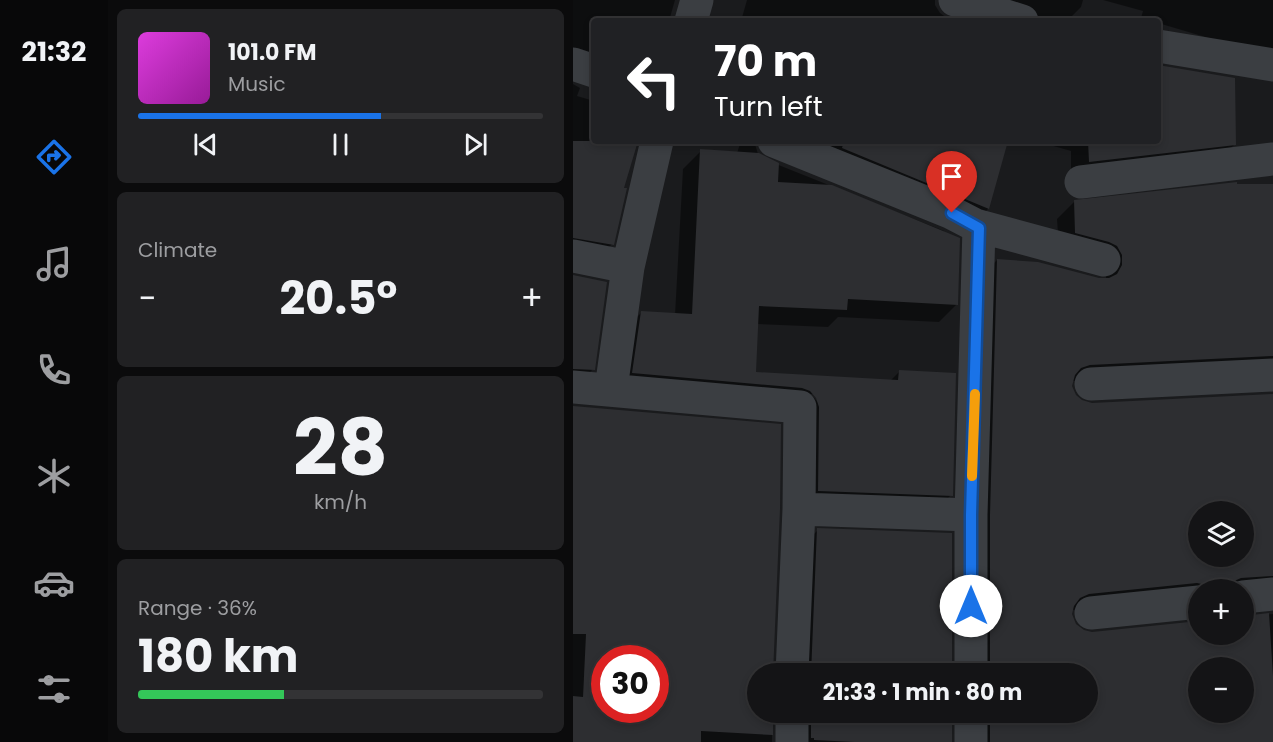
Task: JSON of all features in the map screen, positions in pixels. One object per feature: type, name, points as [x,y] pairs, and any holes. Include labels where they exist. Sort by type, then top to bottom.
[{"type":"street","points":[[692,18],[697,0]]},
{"type":"street","points":[[955,0],[1012,18]]},
{"type":"street","points":[[1161,46],[1273,65]]},
{"type":"street","points":[[573,64],[591,70]]},
{"type":"street","points":[[611,389],[628,267],[656,144]]},
{"type":"street","points":[[781,144],[952,213],[975,225],[1104,260]]},
{"type":"street","points":[[1081,182],[1273,159]]},
{"type":"street","points":[[971,663],[971,515],[979,228],[975,225]]},
{"type":"street","points":[[573,256],[628,267]]},
{"type":"street","points":[[1091,384],[1273,375]]},
{"type":"street","points":[[573,387],[800,407],[799,509],[792,663]]},
{"type":"street","points":[[799,509],[971,515]]},
{"type":"street","points":[[1254,596],[1273,594]]},
{"type":"street","points":[[1091,613],[1188,603]]},
{"type":"street","points":[[792,723],[792,742]]},
{"type":"street","points":[[971,723],[971,742]]},
{"type":"building","points":[[1161,66],[1235,78],[1236,145],[1089,162],[1088,144],[1161,144]]},
{"type":"building","points":[[573,141],[591,141],[591,144],[637,144],[624,188],[627,188],[614,245],[573,238]]},
{"type":"building","points":[[843,144],[1007,144],[989,209],[842,148]]},
{"type":"building","points":[[700,149],[759,153],[779,163],[778,182],[832,185],[960,238],[958,305],[848,299],[847,310],[759,306],[756,372],[898,380],[899,370],[956,373],[953,496],[818,491],[819,407],[810,391],[802,388],[632,373],[641,311],[692,314]]},
{"type":"building","points":[[1237,182],[1237,184],[1273,184],[1273,356],[1090,365],[1081,368],[1075,375],[1072,386],[1076,395],[1092,403],[1273,394],[1273,576],[1188,579],[1188,584],[1089,594],[1080,598],[1072,614],[1076,624],[1092,632],[1188,622],[1188,645],[1254,645],[1254,615],[1269,613],[1273,676],[1273,742],[990,742],[990,723],[1098,723],[1098,663],[990,663],[990,515],[997,259],[1038,262],[1099,278],[1109,278],[1117,274],[1122,265],[1122,255],[1117,246],[1075,233],[1074,200]]},
{"type":"building","points":[[573,275],[607,282],[595,370],[573,369]]},
{"type":"building","points":[[573,406],[781,424],[773,663],[747,663],[747,723],[773,723],[773,735],[701,731],[701,742],[573,742],[573,696],[583,697],[586,634],[573,634]]},
{"type":"building","points":[[817,528],[952,533],[952,663],[811,663]]},
{"type":"building","points":[[811,723],[952,723],[952,742],[854,742],[811,738]]},
{"type":"slow traffic","points":[[972,476],[975,394]]},
{"type":"route","points":[[952,213],[979,228],[971,515],[971,606]]}]
